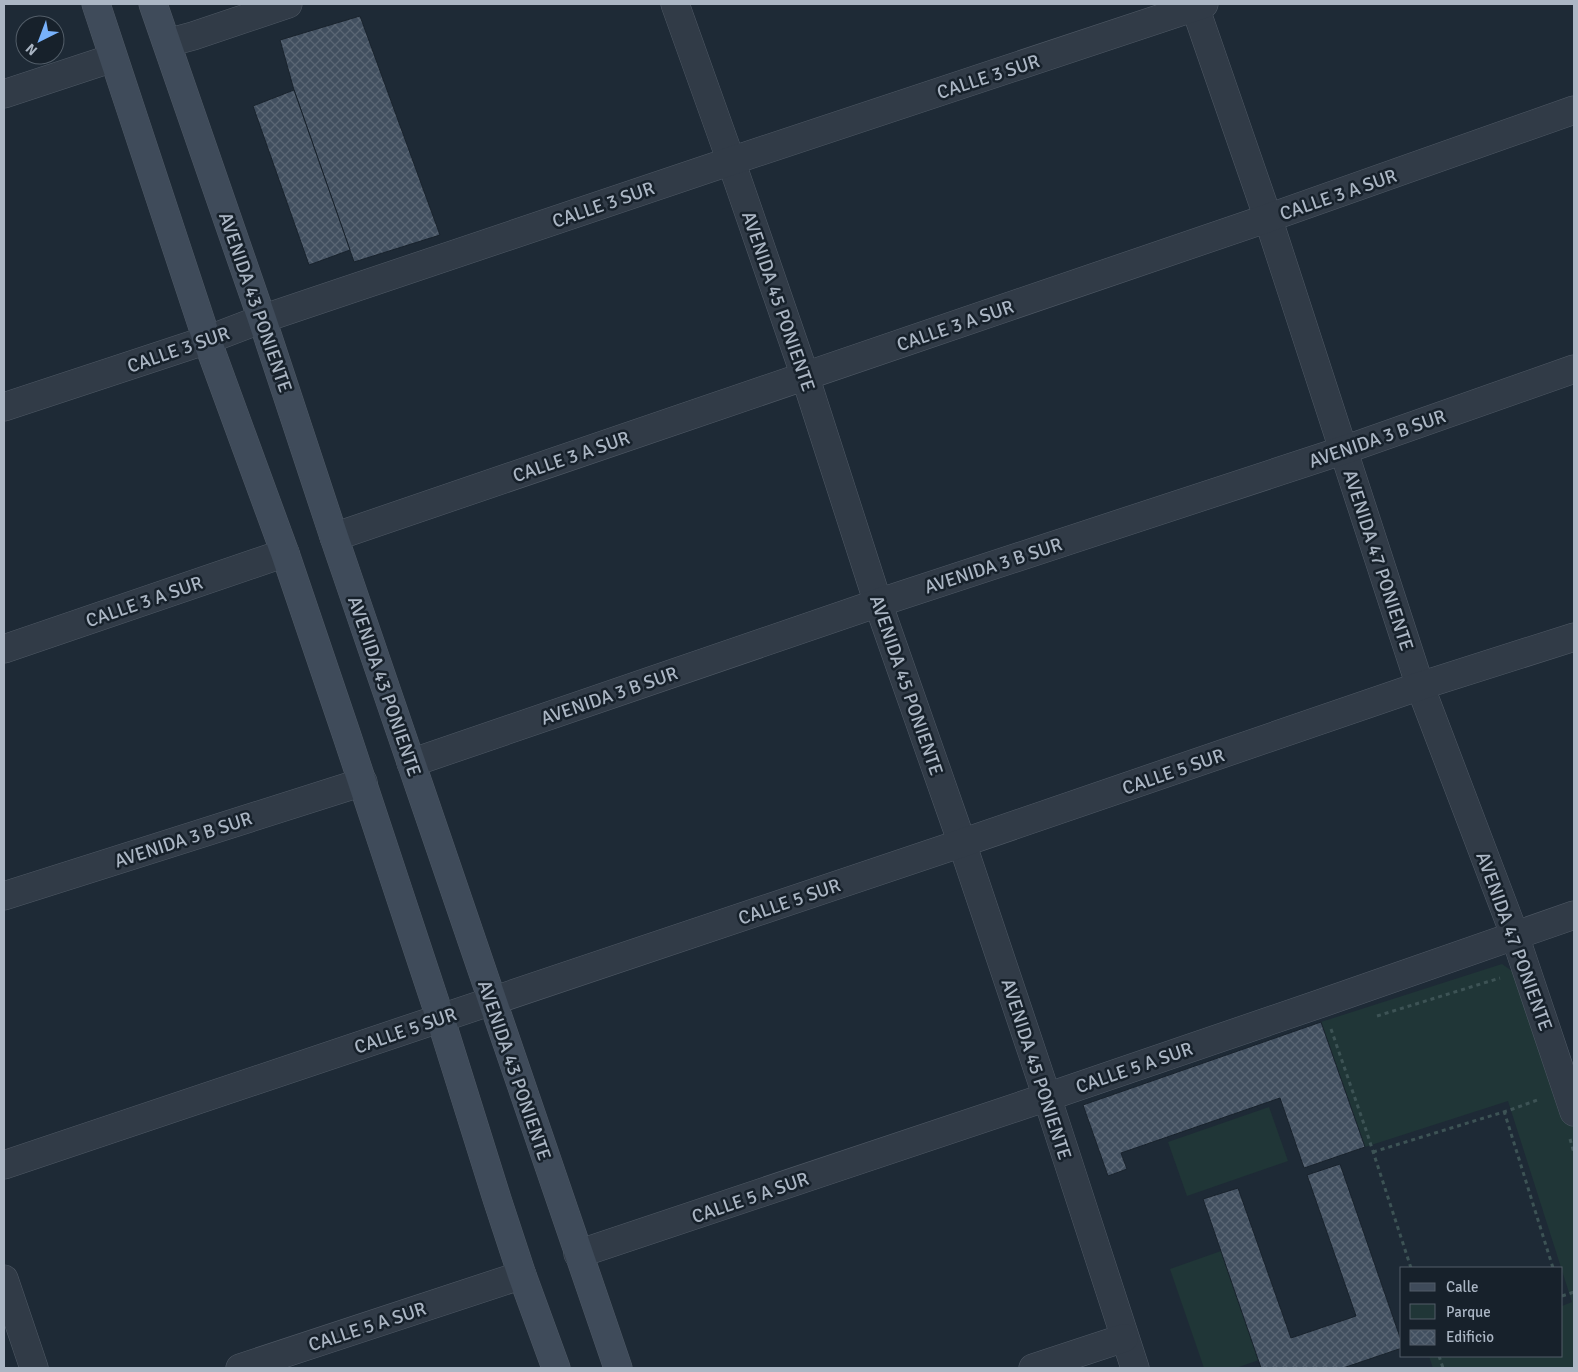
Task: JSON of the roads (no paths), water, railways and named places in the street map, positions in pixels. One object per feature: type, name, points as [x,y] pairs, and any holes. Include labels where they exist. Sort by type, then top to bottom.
[{"type":"main road","points":[[96,4],[207,340],[285,553],[363,782],[522,1276],[556,1368]]},
{"type":"main road","name":"AVENIDA 43 PONIENTE","points":[[153,4],[262,319],[491,1001],[618,1368]]},
{"type":"street","points":[[167,43],[288,4]]},
{"type":"street","name":"AVENIDA 45 PONIENTE","points":[[675,4],[805,376],[878,603],[962,843],[1135,1368]]},
{"type":"street","name":"CALLE 3 SUR","points":[[4,407],[207,340],[262,319],[731,160],[1198,5]]},
{"type":"street","name":"AVENIDA 47 PONIENTE","points":[[1198,5],[1420,686],[1514,936],[1570,1113]]},
{"type":"street","points":[[4,94],[113,58]]},
{"type":"street","name":"CALLE 3 A SUR","points":[[334,537],[1268,218],[1574,110]]},
{"type":"street","name":"AVENIDA 3 B SUR","points":[[411,763],[878,603],[1344,450],[1574,369]]},
{"type":"street","name":"CALLE 3 A SUR","points":[[4,649],[285,553]]},
{"type":"street","name":"CALLE 5 SUR","points":[[4,1165],[962,843],[1420,686],[1574,637]]},
{"type":"street","name":"AVENIDA 3 B SUR","points":[[4,896],[363,782]]},
{"type":"street","name":"CALLE 5 A SUR","points":[[578,1254],[1322,1004],[1574,915]]},
{"type":"street","name":"CALLE 5 A SUR","points":[[240,1368],[522,1276]]},
{"type":"street","points":[[4,1279],[34,1368]]},
{"type":"street","points":[[1033,1368],[1124,1338]]}]
